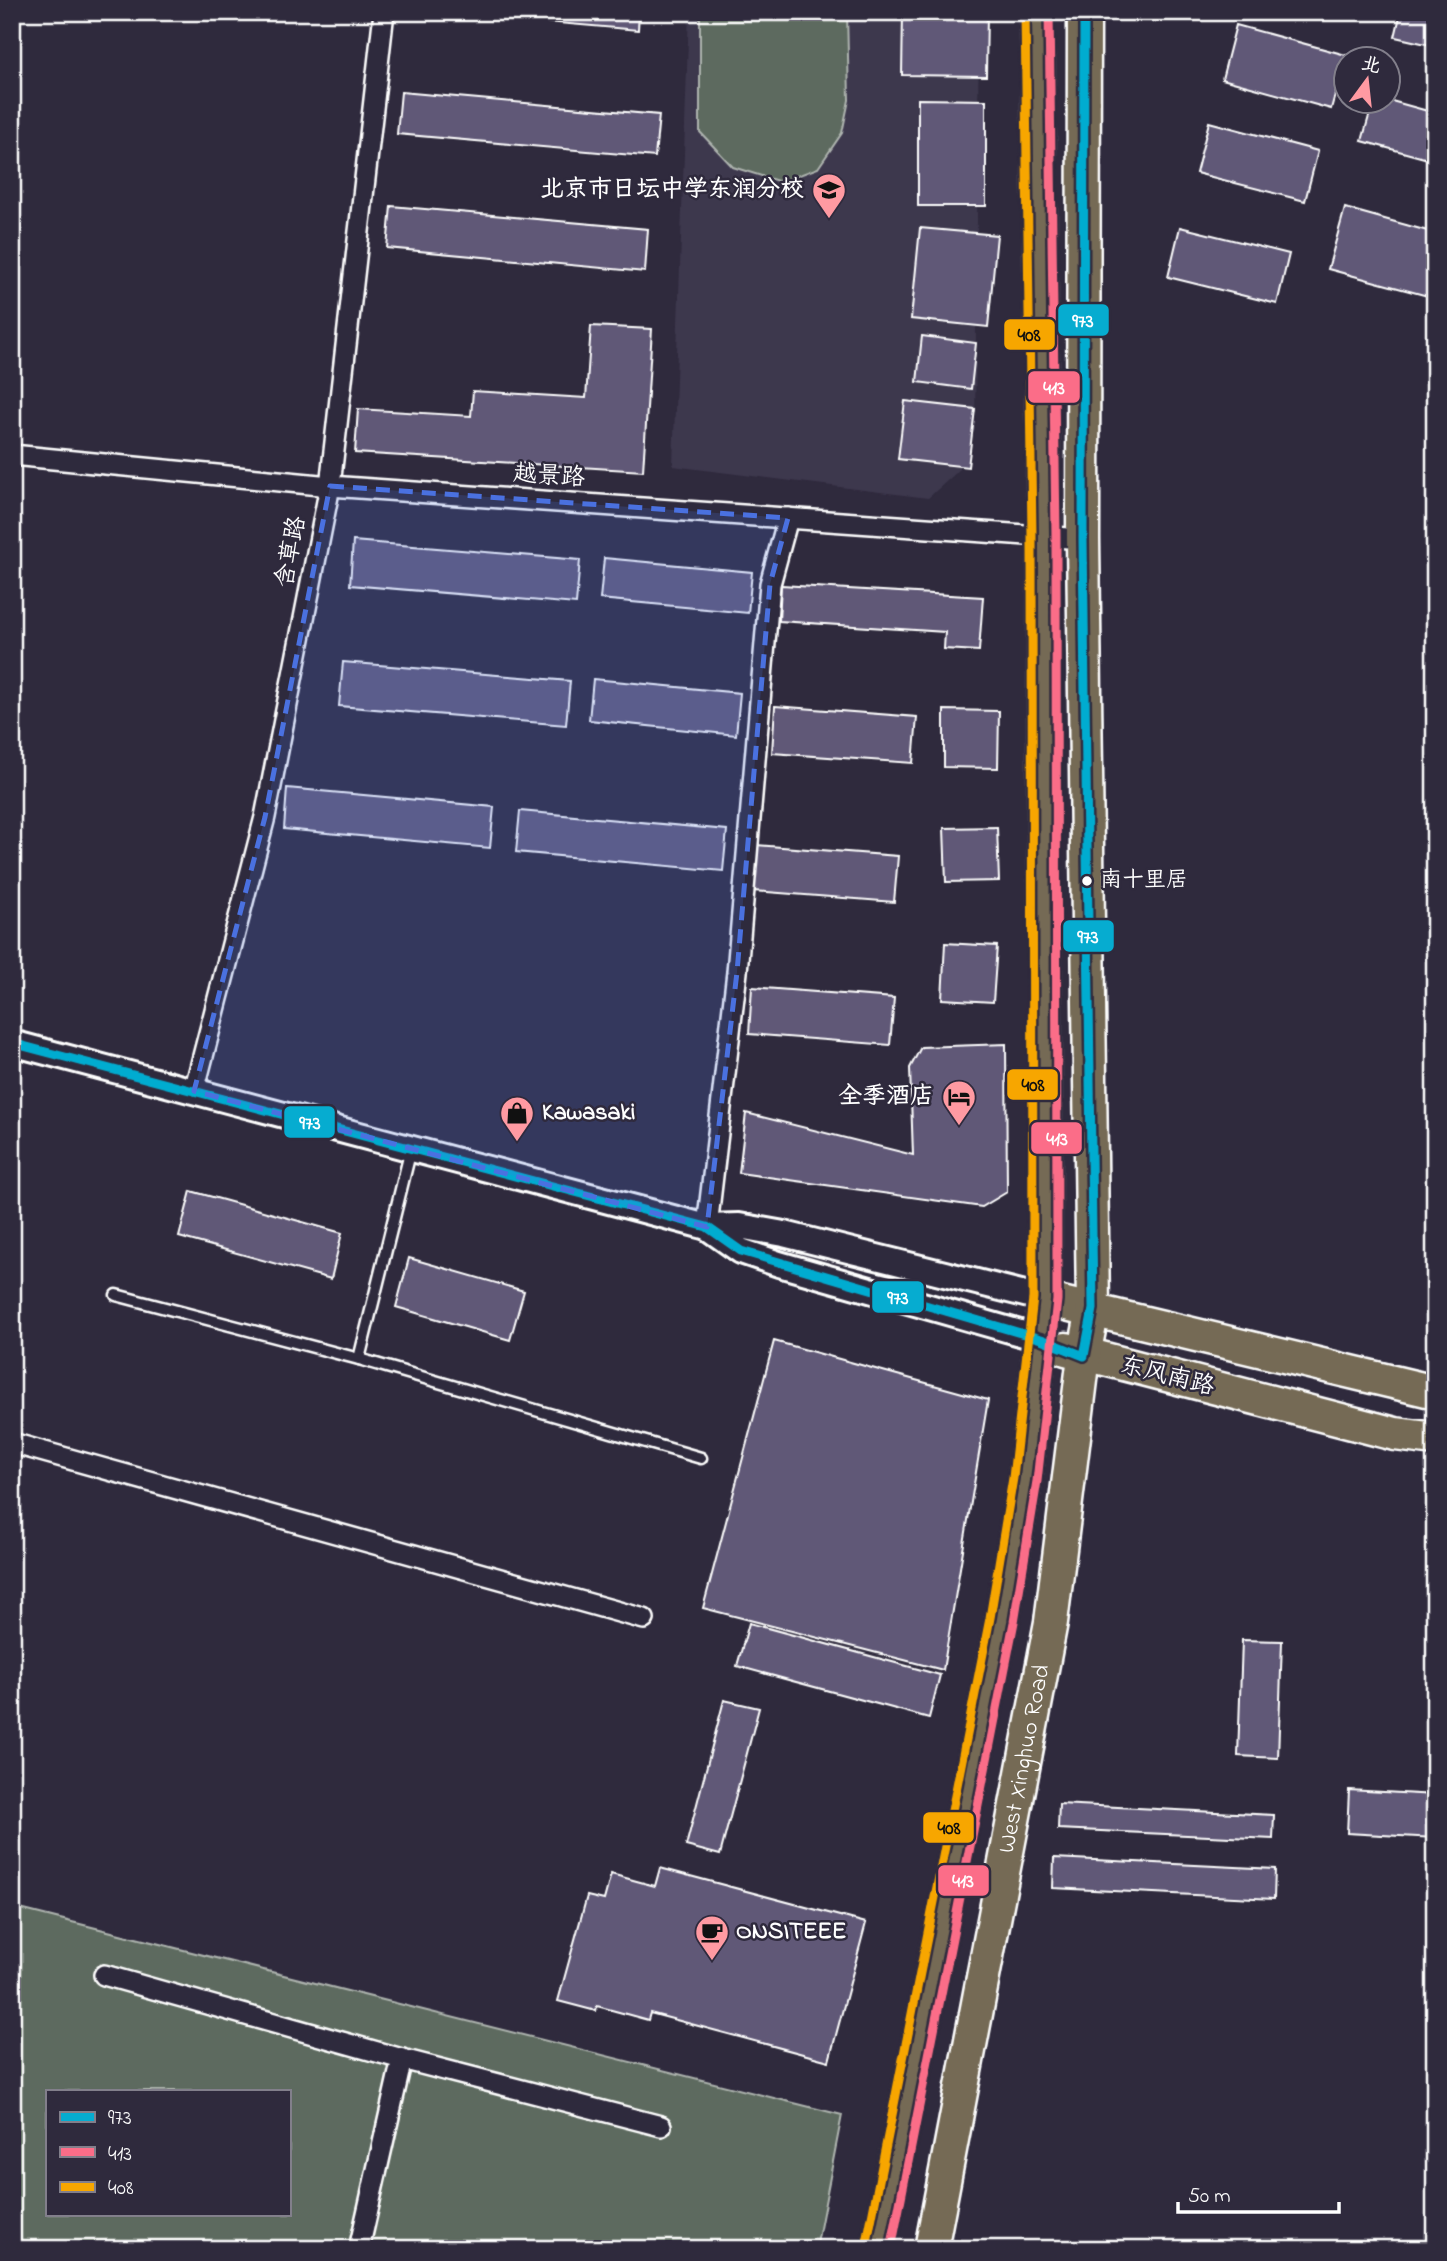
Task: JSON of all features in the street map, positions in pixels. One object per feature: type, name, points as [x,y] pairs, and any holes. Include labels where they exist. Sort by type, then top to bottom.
[{"type":"main road","name":"West Xinghuo Road","points":[[878,2249],[1002,1620],[1025,1480],[1045,1299],[1044,536],[1037,12]]},
{"type":"main road","name":"West Xinghuo Road","points":[[931,2249],[1051,1622],[1084,1356],[1093,1309],[1083,539],[1084,12]]},
{"type":"main road","name":"东风南路","points":[[1045,1299],[1435,1392]]},
{"type":"main road","name":"东风南路","points":[[1041,1339],[1084,1356],[1395,1434],[1435,1439]]},
{"type":"street","name":"含草路","points":[[194,1091],[265,817],[330,486],[384,12]]},
{"type":"street","name":"越景路","points":[[12,455],[330,486],[1083,539]]},
{"type":"street","points":[[707,1227],[737,972],[770,584],[788,518]]},
{"type":"street","name":"东风南路","points":[[12,1043],[707,1227],[739,1226],[784,1234],[1045,1299]]},
{"type":"street","name":"东风南路","points":[[707,1227],[741,1251],[1041,1339]]},
{"type":"street","points":[[12,1443],[644,1619]]},
{"type":"street","points":[[104,1975],[402,2059],[661,2126]]},
{"type":"street","points":[[359,2249],[402,2059]]},
{"type":"lane","points":[[359,1359],[411,1149]]},
{"type":"lane","points":[[116,1295],[359,1359],[701,1458]]},
{"type":"highlighted area","points":[[330,486],[788,518],[770,584],[737,972],[707,1227],[194,1091],[265,817]]},
{"type":"shaded area","name":"北京市日坛中学东润分校","points":[[689,12],[979,12],[975,429],[958,471],[928,498],[673,466]]},
{"type":"green space","points":[[700,12],[847,12],[849,100],[842,133],[818,168],[781,182],[733,167],[700,132]]},
{"type":"green space","points":[[12,1907],[842,2115],[816,2249],[12,2249]]},
{"type":"building","points":[[429,12],[639,12],[638,30]]},
{"type":"building","points":[[903,12],[987,12],[986,76],[902,75]]},
{"type":"building","points":[[1401,12],[1435,12],[1435,46],[1395,37]]},
{"type":"building","points":[[1236,25],[1332,51],[1331,109],[1222,79]]},
{"type":"building","points":[[401,92],[659,115],[655,157],[397,134]]},
{"type":"building","points":[[918,99],[986,100],[986,206],[918,206]]},
{"type":"building","points":[[1402,104],[1435,113],[1435,161],[1362,141],[1369,116],[1402,116]]},
{"type":"building","points":[[1209,122],[1318,151],[1305,201],[1196,173]]},
{"type":"building","points":[[391,206],[648,229],[645,272],[387,248]]},
{"type":"building","points":[[1345,208],[1435,233],[1435,298],[1328,269]]},
{"type":"building","points":[[1180,227],[1289,254],[1277,304],[1168,277]]},
{"type":"building","points":[[920,228],[997,235],[988,327],[911,319]]},
{"type":"building","points":[[591,326],[652,329],[643,471],[355,453],[358,409],[471,416],[473,391],[586,398]]},
{"type":"building","points":[[922,336],[976,343],[971,389],[917,382]]},
{"type":"building","points":[[905,401],[975,409],[968,467],[898,459]]},
{"type":"building","points":[[353,541],[580,560],[576,604],[350,585]]},
{"type":"building","points":[[604,558],[752,572],[748,613],[600,599]]},
{"type":"building","points":[[781,585],[983,597],[979,651],[944,649],[945,632],[779,621]]},
{"type":"building","points":[[343,662],[570,681],[566,725],[339,706]]},
{"type":"building","points":[[593,679],[740,693],[736,735],[589,720]]},
{"type":"building","points":[[775,706],[917,717],[913,763],[772,753]]},
{"type":"building","points":[[944,710],[999,711],[998,768],[944,767]]},
{"type":"building","points":[[287,788],[494,807],[490,848],[284,829]]},
{"type":"building","points":[[520,811],[727,830],[723,871],[516,852]]},
{"type":"building","points":[[997,827],[999,881],[946,882],[944,828]]},
{"type":"building","points":[[756,845],[898,856],[894,902],[753,891]]},
{"type":"building","points":[[945,943],[997,946],[993,1002],[942,999]]},
{"type":"building","points":[[752,987],[894,998],[890,1045],[749,1034]]},
{"type":"building","points":[[1006,1044],[1007,1192],[982,1207],[739,1173],[746,1113],[913,1155],[910,1068],[921,1047]]},
{"type":"building","points":[[191,1191],[342,1233],[331,1279],[179,1237]]},
{"type":"building","points":[[409,1258],[524,1291],[510,1340],[396,1307]]},
{"type":"building","points":[[774,1341],[988,1400],[943,1670],[703,1608]]},
{"type":"building","points":[[749,1623],[940,1675],[929,1718],[737,1666]]},
{"type":"building","points":[[1242,1640],[1282,1641],[1278,1758],[1238,1756]]},
{"type":"building","points":[[724,1700],[759,1708],[720,1855],[686,1846]]},
{"type":"building","points":[[1349,1790],[1435,1795],[1435,1838],[1347,1833]]},
{"type":"building","points":[[1059,1804],[1274,1815],[1273,1839],[1058,1829]]},
{"type":"building","points":[[1054,1858],[1275,1869],[1274,1899],[1053,1888]]},
{"type":"building","name":"ONSITEEE","points":[[660,1868],[866,1923],[829,2061],[650,2013],[648,2020],[597,2006],[596,2011],[558,2001],[587,1896],[604,1900],[611,1874],[655,1886]]},
{"type":"transit line","name":"408","points":[[866,2247],[990,1618],[1013,1478],[1033,1298],[1032,536],[1025,12]]},
{"type":"transit line","name":"413","points":[[891,2249],[1014,1622],[1037,1481],[1057,1300],[1056,536],[1049,12]]},
{"type":"transit line","name":"973","points":[[12,1043],[707,1227],[741,1251],[1041,1339],[1084,1356],[1093,1309],[1083,539],[1084,12]]},
{"type":"place","name":"北京市日坛中学东润分校","points":[[829,220]]},
{"type":"place","name":"南十里居","points":[[1087,881]]},
{"type":"place","name":"全季酒店","points":[[959,1127]]},
{"type":"place","name":"Kawasaki","points":[[517,1143]]},
{"type":"place","name":"ONSITEEE","points":[[712,1962]]}]
